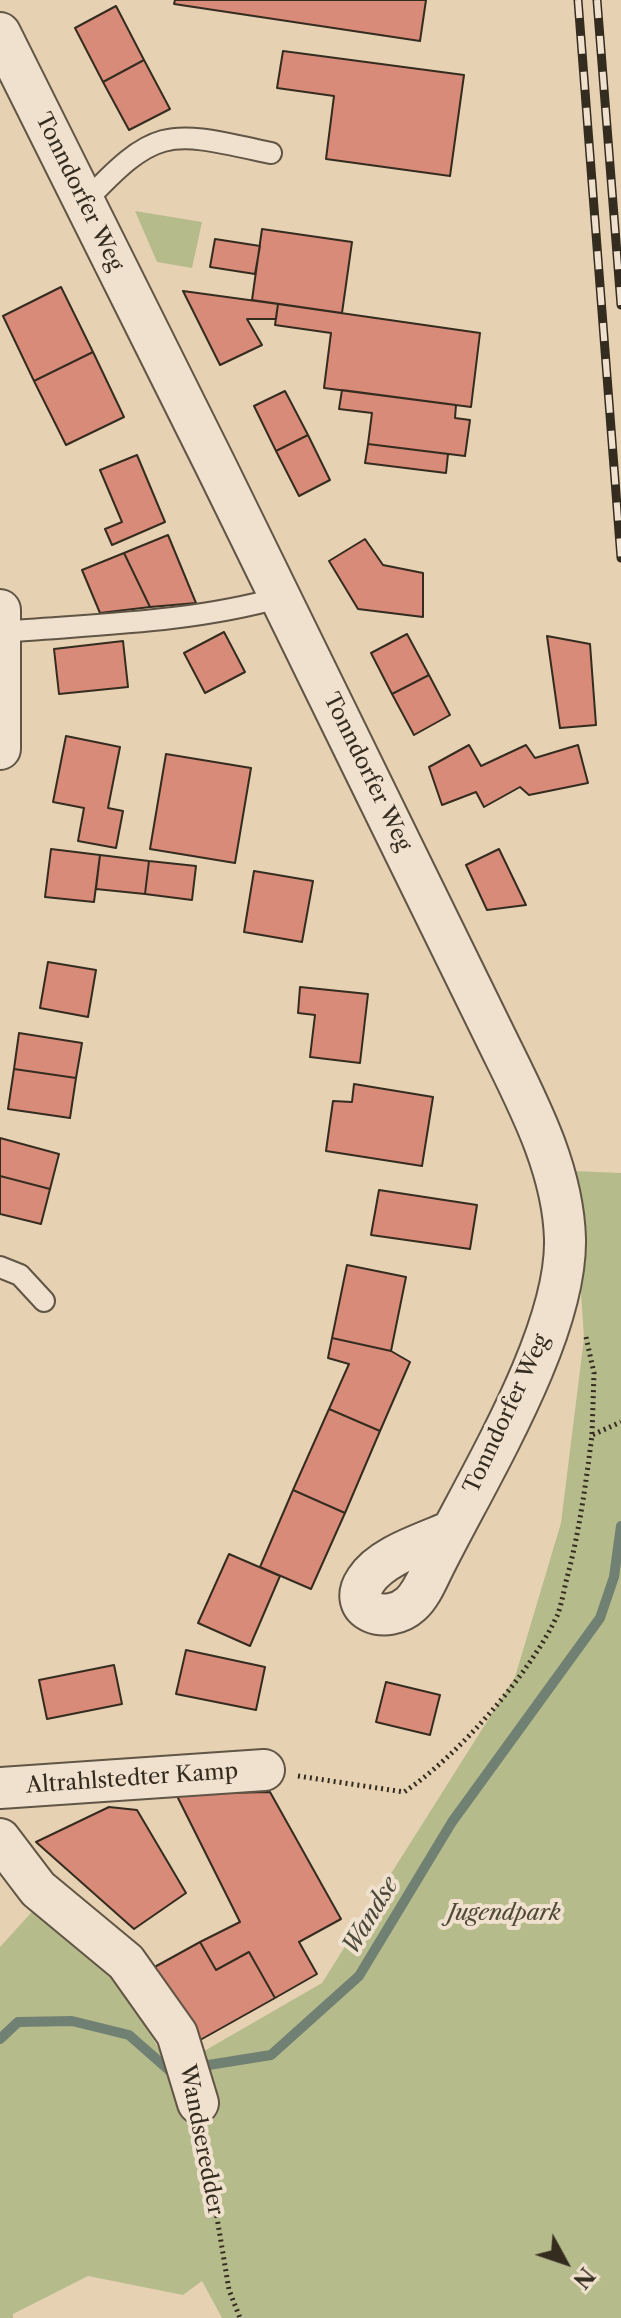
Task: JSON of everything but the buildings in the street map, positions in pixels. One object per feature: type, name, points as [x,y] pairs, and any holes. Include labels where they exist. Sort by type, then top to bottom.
[{"type":"street","name":"Tonndorfer Weg","points":[[0,33],[282,597],[533,1118],[547,1153],[563,1215],[562,1278],[547,1332],[525,1384],[451,1531]]},
{"type":"street","points":[[0,749],[1,621]]},
{"type":"street","name":"Altrahlstedter Kamp","points":[[0,1788],[264,1770]]},
{"type":"street","name":"Wandseredder","points":[[0,1839],[38,1889],[126,1962],[177,2034],[198,2103]]},
{"type":"lane","points":[[84,203],[140,148],[165,139],[199,138],[271,153]]},
{"type":"lane","points":[[1,621],[189,616],[235,610],[282,597]]},
{"type":"lane","points":[[0,1267],[20,1275],[44,1301]]},
{"type":"path","points":[[264,1770],[404,1792],[422,1780],[460,1743],[513,1685],[557,1615],[581,1524],[592,1435],[621,1422]]},
{"type":"path","name":"Wandseredder","points":[[198,2103],[229,2290],[240,2318]]},
{"type":"green space","points":[[135,211],[202,222],[192,268],[157,262]]},
{"type":"green space","name":"Jugendpark","points":[[573,1171],[621,1173],[621,2318],[222,2318],[202,2281],[183,2295],[88,2276],[13,2314],[13,2318],[0,2318],[0,1947],[40,1903],[112,1971],[168,2064],[199,2054],[322,1983],[515,1677],[561,1523],[584,1338]]},
{"type":"waterway","name":"Wandse","points":[[196,2067],[271,2055],[359,1976],[452,1822],[600,1618],[614,1577],[621,1526]]},
{"type":"waterway","name":"Wandse","points":[[0,2039],[18,2022],[72,2021],[129,2035],[170,2071],[177,2070]]},
{"type":"railway","points":[[578,0],[621,558]]},
{"type":"railway","points":[[597,0],[621,305]]}]
